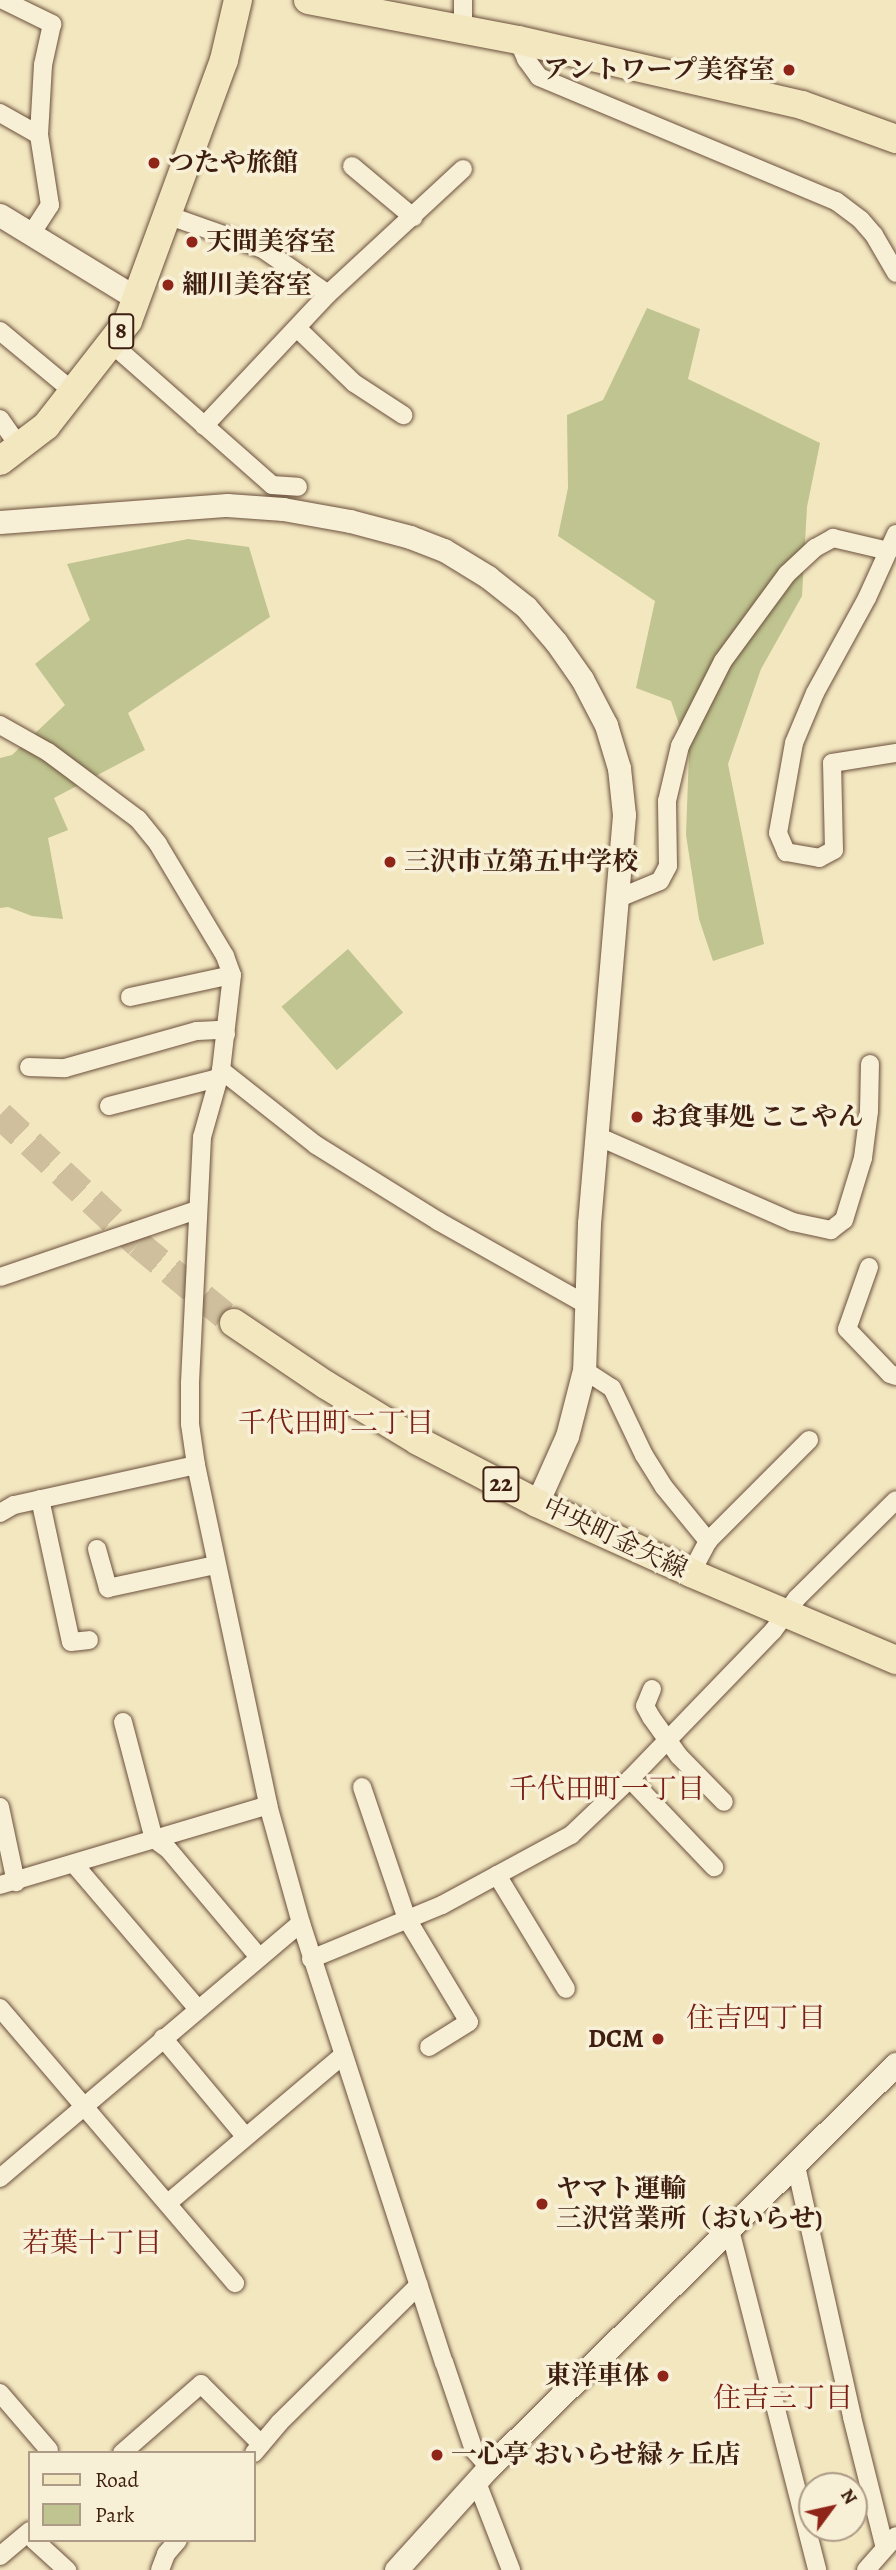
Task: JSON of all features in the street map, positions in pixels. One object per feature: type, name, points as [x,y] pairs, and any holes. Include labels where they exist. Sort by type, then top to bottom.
[{"type":"main road","name":"8","points":[[10,455],[46,426],[75,393],[128,321],[224,60],[238,0]]},
{"type":"main road","points":[[308,0],[519,40],[802,105],[896,139]]},
{"type":"main road","name":"中央町金矢線","points":[[234,1323],[326,1385],[418,1441],[537,1503],[784,1613]]},
{"type":"main road","name":"22","points":[[784,1613],[896,1660]]},
{"type":"street","points":[[3,0],[52,24],[43,65],[38,135],[50,205],[30,234]]},
{"type":"street","points":[[463,0],[463,29]]},
{"type":"street","points":[[519,40],[526,59],[539,77],[836,201],[862,220],[896,273]]},
{"type":"street","points":[[0,113],[38,135]]},
{"type":"street","points":[[352,166],[412,217]]},
{"type":"street","points":[[204,426],[328,294],[463,169]]},
{"type":"street","points":[[0,215],[136,298]]},
{"type":"street","points":[[167,215],[263,249],[328,294]]},
{"type":"street","points":[[297,328],[354,383],[403,415]]},
{"type":"street","points":[[0,331],[75,393]]},
{"type":"street","points":[[112,344],[272,485],[298,487]]},
{"type":"street","points":[[0,419],[10,455]]},
{"type":"street","points":[[0,522],[227,505],[283,509],[350,521],[410,537],[444,550],[488,577],[526,607],[556,642],[582,679],[606,725],[619,768],[624,815],[619,898],[589,1223],[584,1370],[567,1436],[537,1503]]},
{"type":"street","points":[[619,898],[660,881],[668,866],[667,801],[680,746],[723,661],[788,574],[815,548],[833,538],[893,542],[867,598],[815,693],[794,743],[778,833],[786,852],[819,858],[834,850],[832,763],[896,753]]},
{"type":"street","points":[[0,725],[48,752],[138,819],[158,844],[225,956],[232,975],[220,1074],[202,1137],[190,1385],[196,1465],[215,1565],[268,1805],[311,1959],[482,2473],[511,2570]]},
{"type":"street","points":[[130,997],[232,975]]},
{"type":"street","points":[[29,1067],[65,1068],[197,1031],[218,1030],[226,1034]]},
{"type":"street","points":[[597,1136],[793,1222],[831,1230],[844,1220],[863,1158],[870,1064]]},
{"type":"street","points":[[220,1074],[316,1144],[438,1221],[587,1305]]},
{"type":"street","points":[[109,1106],[220,1074]]},
{"type":"street","points":[[0,1277],[197,1210]]},
{"type":"street","points":[[869,1268],[847,1329],[890,1374],[896,1376]]},
{"type":"street","points":[[584,1370],[612,1388],[644,1455],[664,1487],[708,1541]]},
{"type":"street","points":[[691,1573],[708,1541],[809,1440]]},
{"type":"street","points":[[0,1513],[14,1505],[196,1465]]},
{"type":"street","points":[[40,1499],[71,1642],[89,1640]]},
{"type":"street","points":[[311,1959],[442,1905],[571,1835],[630,1779],[773,1631],[784,1613],[896,1500]]},
{"type":"street","points":[[97,1549],[108,1588],[215,1565]]},
{"type":"street","points":[[652,1689],[645,1706],[679,1756],[724,1802]]},
{"type":"street","points":[[123,1722],[154,1839],[168,1849],[258,1956]]},
{"type":"street","points":[[630,1779],[715,1867]]},
{"type":"street","points":[[362,1787],[407,1919],[469,2022],[429,2047]]},
{"type":"street","points":[[0,1807],[8,1884],[268,1805]]},
{"type":"street","points":[[74,1864],[197,2008]]},
{"type":"street","points":[[497,1875],[566,1989]]},
{"type":"street","points":[[0,2178],[258,1956],[301,1923]]},
{"type":"street","points":[[0,2008],[7,2029],[83,2105],[235,2283]]},
{"type":"street","points":[[163,2038],[245,2136]]},
{"type":"street","points":[[168,2203],[342,2056]]},
{"type":"street","points":[[396,2570],[482,2473],[796,2166],[896,2064]]},
{"type":"street","points":[[796,2166],[852,2417],[891,2542],[866,2570]]},
{"type":"street","points":[[730,2230],[817,2570]]},
{"type":"street","points":[[124,2451],[201,2384],[258,2449],[419,2285]]},
{"type":"street","points":[[0,2393],[49,2450]]},
{"type":"street","points":[[0,2556],[28,2536]]},
{"type":"street","points":[[37,2542],[67,2570]]},
{"type":"street","points":[[160,2570],[166,2554],[176,2542]]},
{"type":"green space","points":[[647,308],[700,329],[688,379],[820,443],[807,507],[802,596],[761,669],[728,764],[764,944],[713,961],[699,919],[686,835],[689,753],[671,701],[636,688],[655,601],[558,536],[568,488],[567,415],[603,400]]},
{"type":"green space","points":[[188,539],[249,547],[270,617],[128,713],[145,750],[54,798],[68,830],[48,838],[63,919],[32,916],[8,907],[0,908],[0,758],[12,755],[65,705],[35,664],[90,620],[67,564]]},
{"type":"green space","points":[[348,949],[403,1012],[337,1070],[282,1007]]},
{"type":"tunnel","points":[[0,1115],[138,1244],[234,1323]]},
{"type":"place","name":"アントワープ美容室","points":[[789,70]]},
{"type":"place","name":"つたや旅館","points":[[154,163]]},
{"type":"place","name":"天間美容室","points":[[192,242]]},
{"type":"place","name":"細川美容室","points":[[168,285]]},
{"type":"place","name":"三沢市立第五中学校","points":[[390,862]]},
{"type":"place","name":"お食事処 ここやん","points":[[637,1117]]},
{"type":"place","name":"DCM","points":[[658,2039]]},
{"type":"place","name":"ヤマト運輸 三沢営業所（おいらせ)","points":[[542,2204]]},
{"type":"place","name":"東洋車体","points":[[663,2376]]},
{"type":"place","name":"一心亭 おいらせ緑ヶ丘店","points":[[437,2455]]},
{"type":"district","name":"千代田町二丁目","points":[[336,1423]]},
{"type":"district","name":"千代田町一丁目","points":[[607,1789]]},
{"type":"district","name":"住吉四丁目","points":[[756,2018]]},
{"type":"district","name":"若葉十丁目","points":[[92,2243]]},
{"type":"district","name":"住吉三丁目","points":[[783,2398]]}]
